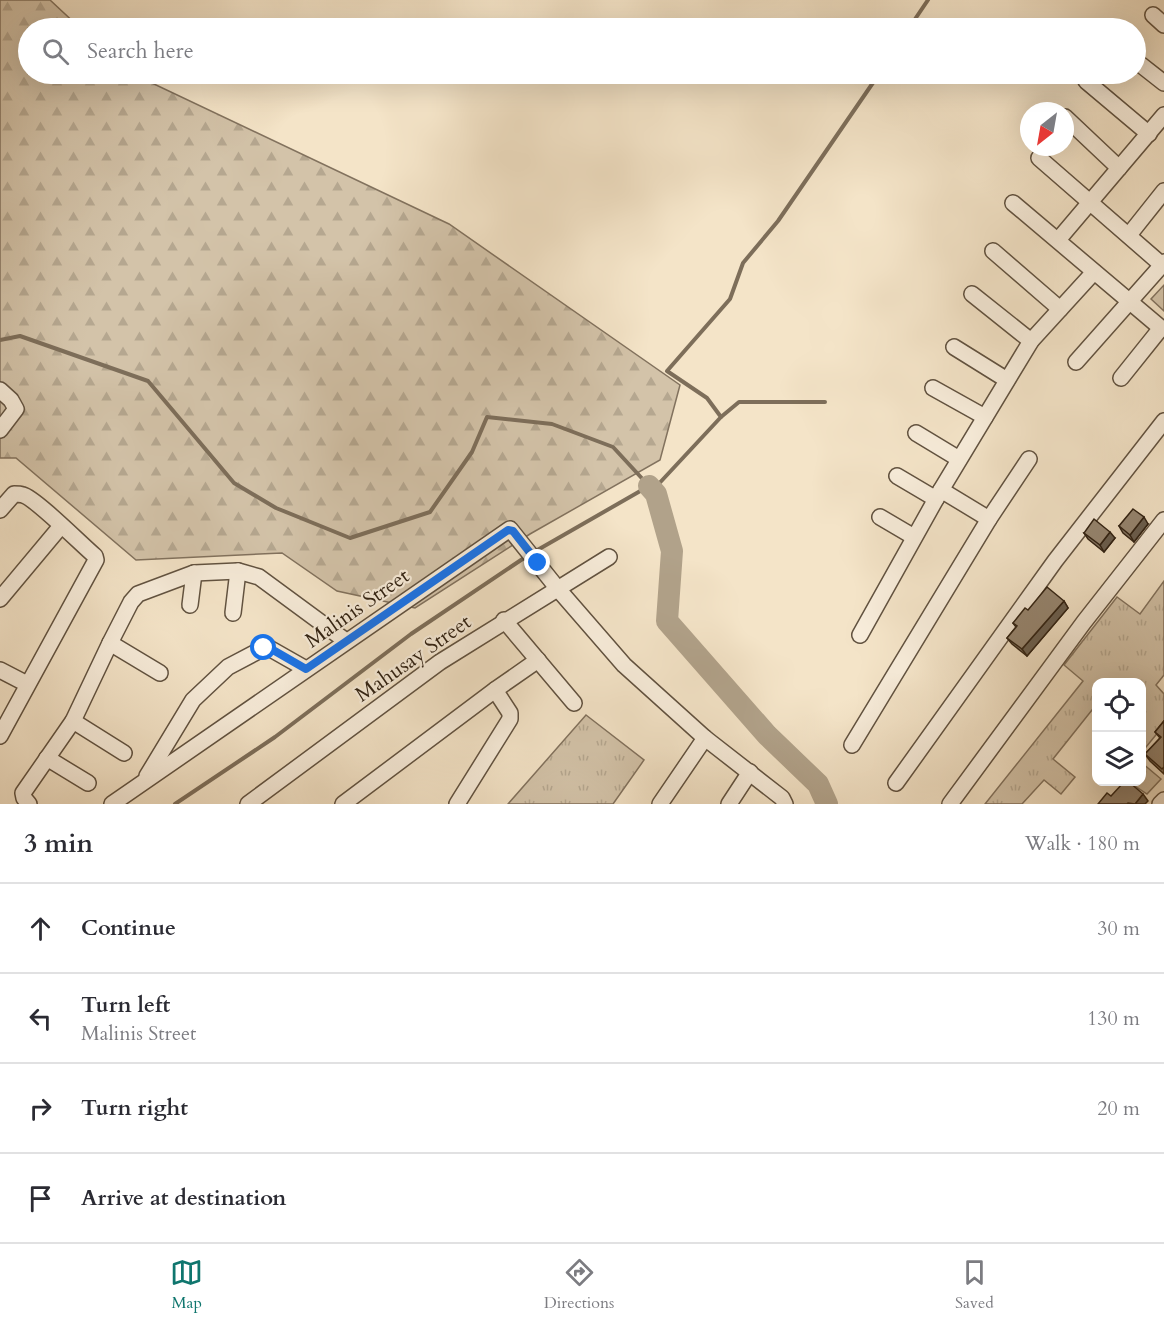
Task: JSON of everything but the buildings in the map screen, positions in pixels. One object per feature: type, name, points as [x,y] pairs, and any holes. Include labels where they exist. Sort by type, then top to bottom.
[{"type":"street","points":[[1146,69],[1164,83]]},
{"type":"street","points":[[1090,84],[1149,134]]},
{"type":"street","points":[[1058,240],[1164,115]]},
{"type":"street","points":[[1074,126],[1119,168]]},
{"type":"street","points":[[1039,158],[1163,263],[1076,362]]},
{"type":"street","points":[[1129,235],[1164,191]]},
{"type":"street","points":[[1013,203],[1162,328],[1121,378]]},
{"type":"street","points":[[993,251],[1060,309]]},
{"type":"street","points":[[860,635],[938,494],[1031,341],[1094,272]]},
{"type":"street","points":[[972,294],[1031,341]]},
{"type":"street","points":[[954,347],[1007,380]]},
{"type":"street","points":[[933,388],[984,417]]},
{"type":"street","points":[[0,390],[11,400],[16,410],[0,430]]},
{"type":"street","points":[[896,783],[1055,561],[1164,422]]},
{"type":"street","points":[[916,433],[959,459]]},
{"type":"street","points":[[852,745],[989,519],[1029,459]]},
{"type":"street","points":[[897,476],[989,519]]},
{"type":"street","points":[[0,510],[14,495],[21,494],[29,498],[95,556],[96,560],[0,736]]},
{"type":"street","points":[[880,517],[914,537]]},
{"type":"street","points":[[950,804],[1084,622],[1164,520]]},
{"type":"street","points":[[0,599],[61,526]]},
{"type":"street","name":"Malinis Street","points":[[112,804],[508,530],[513,531],[558,589]]},
{"type":"street","name":"Mahusay Street","points":[[257,802],[440,662],[504,620],[609,557]]},
{"type":"street","points":[[233,613],[238,571]]},
{"type":"street","points":[[29,804],[23,793],[73,721],[131,602],[138,594],[194,573],[238,571],[259,577],[346,641]]},
{"type":"street","points":[[190,604],[194,573]]},
{"type":"street","points":[[558,589],[624,665],[705,738],[782,798],[785,804]]},
{"type":"street","points":[[504,620],[574,703]]},
{"type":"street","points":[[110,644],[160,673]]},
{"type":"street","points":[[144,781],[188,705],[228,667],[264,648],[269,648],[306,669]]},
{"type":"street","points":[[351,802],[495,690],[538,660]]},
{"type":"street","points":[[0,670],[27,684]]},
{"type":"street","points":[[457,804],[510,719],[510,713],[495,690]]},
{"type":"street","points":[[73,721],[124,753]]},
{"type":"street","points":[[660,804],[705,738]]},
{"type":"street","points":[[47,758],[88,783]]},
{"type":"street","points":[[729,804],[750,772]]},
{"type":"street","points":[[1160,804],[1164,800]]},
{"type":"green space","points":[[0,0],[50,0],[69,18],[18,18],[18,84],[154,84],[449,224],[680,385],[660,460],[530,534],[415,608],[337,591],[282,553],[136,560],[16,458],[0,458]]},
{"type":"green space","points":[[1164,285],[1164,311],[1151,299]]},
{"type":"green space","points":[[1164,581],[1164,675],[1156,685],[1164,694],[1164,725],[1146,747],[1146,678],[1092,678],[1092,710],[1053,759],[1075,777],[1061,794],[1044,780],[1022,804],[985,804],[1083,681],[1064,665],[1117,597],[1140,614]]},
{"type":"green space","points":[[586,715],[644,760],[613,804],[508,804]]},
{"type":"green space","points":[[1146,766],[1161,779],[1147,794],[1135,786],[1146,786]]},
{"type":"waterway","points":[[916,18],[928,0]]},
{"type":"waterway","points":[[653,490],[721,417],[707,398],[667,371],[730,299],[743,263],[778,221],[872,84]]},
{"type":"waterway","points":[[0,340],[20,336],[148,381],[234,483],[276,508],[350,538],[430,512],[472,452],[487,417],[552,424],[613,447],[649,486],[534,552]]},
{"type":"waterway","points":[[721,417],[739,402],[825,402]]},
{"type":"waterway","points":[[649,486],[656,494],[672,551],[667,621],[767,735],[818,784],[827,804]]},
{"type":"waterway","points":[[175,804],[275,737],[411,634],[527,556]]},
{"type":"route","points":[[264,648],[269,648],[306,669],[510,529],[538,563]]}]
